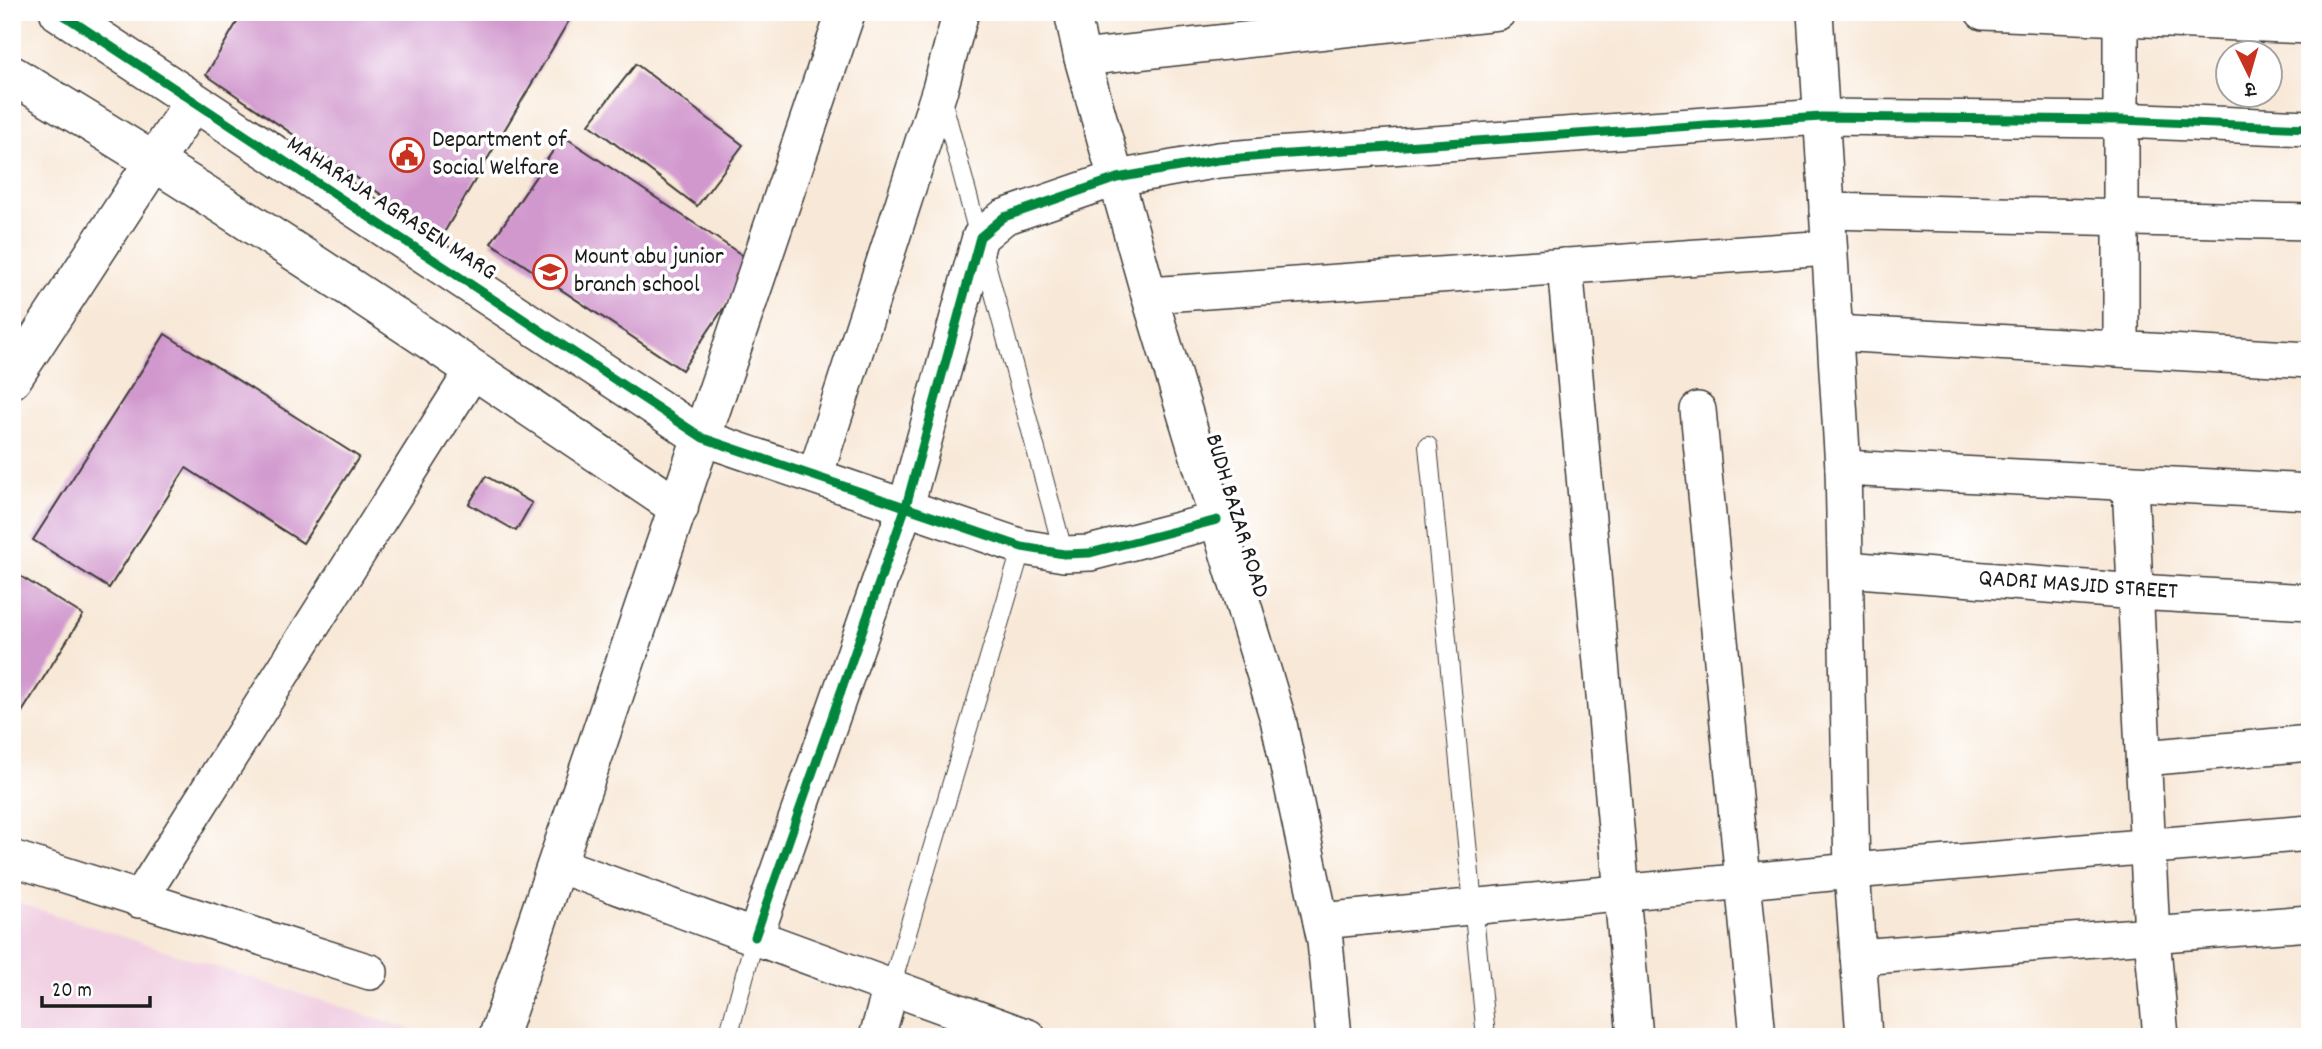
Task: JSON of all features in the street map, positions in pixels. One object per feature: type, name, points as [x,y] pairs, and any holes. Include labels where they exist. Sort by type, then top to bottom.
[{"type":"street","name":"MAHARAJA AGRASEN MARG","points":[[59,12],[703,438]]},
{"type":"street","points":[[498,1037],[846,12]]},
{"type":"street","points":[[815,476],[940,89],[961,12]]},
{"type":"street","name":"BUDH BAZAR ROAD","points":[[1072,12],[1082,58],[1149,295],[1278,719],[1321,921],[1334,1037]]},
{"type":"street","points":[[1082,58],[1498,12]]},
{"type":"street","points":[[1815,12],[1843,468],[1852,871],[1864,1037]]},
{"type":"street","points":[[1983,12],[2310,26]]},
{"type":"street","points":[[2121,16],[2121,349]]},
{"type":"street","points":[[12,75],[155,160],[474,369],[679,508]]},
{"type":"street","points":[[12,379],[192,102]]},
{"type":"street","points":[[755,937],[905,506],[980,237],[1004,217],[1117,178],[1218,160],[1821,117],[2121,120],[2310,128]]},
{"type":"street","points":[[1827,211],[2310,222]]},
{"type":"street","points":[[1149,295],[1829,247]]},
{"type":"street","points":[[1565,266],[1635,1037]]},
{"type":"street","points":[[1835,333],[2310,360]]},
{"type":"street","points":[[139,900],[474,369]]},
{"type":"street","points":[[1698,410],[1758,1037]]},
{"type":"street","points":[[703,438],[1022,547],[1064,555],[1090,553],[1217,520]]},
{"type":"street","points":[[1843,468],[2310,492]]},
{"type":"street","points":[[2130,483],[2152,936],[2161,1037]]},
{"type":"street","name":"QADRI MASJID STREET","points":[[1846,569],[2136,592],[2310,601]]},
{"type":"street","points":[[2144,758],[2310,743]]},
{"type":"street","points":[[1321,921],[1744,884],[1852,871],[2148,848],[2310,832]]},
{"type":"street","points":[[12,859],[370,972]]},
{"type":"street","points":[[556,864],[1028,1037]]},
{"type":"street","points":[[1858,957],[2310,923]]},
{"type":"street","points":[[877,1037],[891,987]]},
{"type":"lane","points":[[940,89],[1064,555]]},
{"type":"lane","points":[[1428,446],[1486,1037]]},
{"type":"lane","points":[[891,987],[1022,547]]},
{"type":"lane","points":[[728,1037],[755,937]]},
{"type":"shaded area","points":[[12,901],[434,1037],[12,1037]]},
{"type":"building","name":"Department of Social Welfare","points":[[243,12],[574,12],[442,236],[206,75]]},
{"type":"building","points":[[636,64],[743,145],[697,206],[589,124]]},
{"type":"building","points":[[563,136],[754,263],[682,370],[491,243]]},
{"type":"building","points":[[165,334],[359,457],[303,543],[186,468],[109,588],[33,540]]},
{"type":"building","points":[[486,476],[532,503],[516,531],[469,504]]},
{"type":"building","points":[[12,571],[83,615],[12,728]]},
{"type":"cycle path","points":[[59,12],[703,438],[1022,547],[1064,554],[1090,553],[1217,520]]},
{"type":"cycle path","points":[[755,937],[906,506],[980,237],[1004,217],[1117,178],[1218,160],[1821,117],[2121,120],[2310,128]]},
{"type":"place","name":"Department of Social Welfare","points":[[407,155]]},
{"type":"place","name":"Mount abu junior branch school","points":[[550,272]]}]
